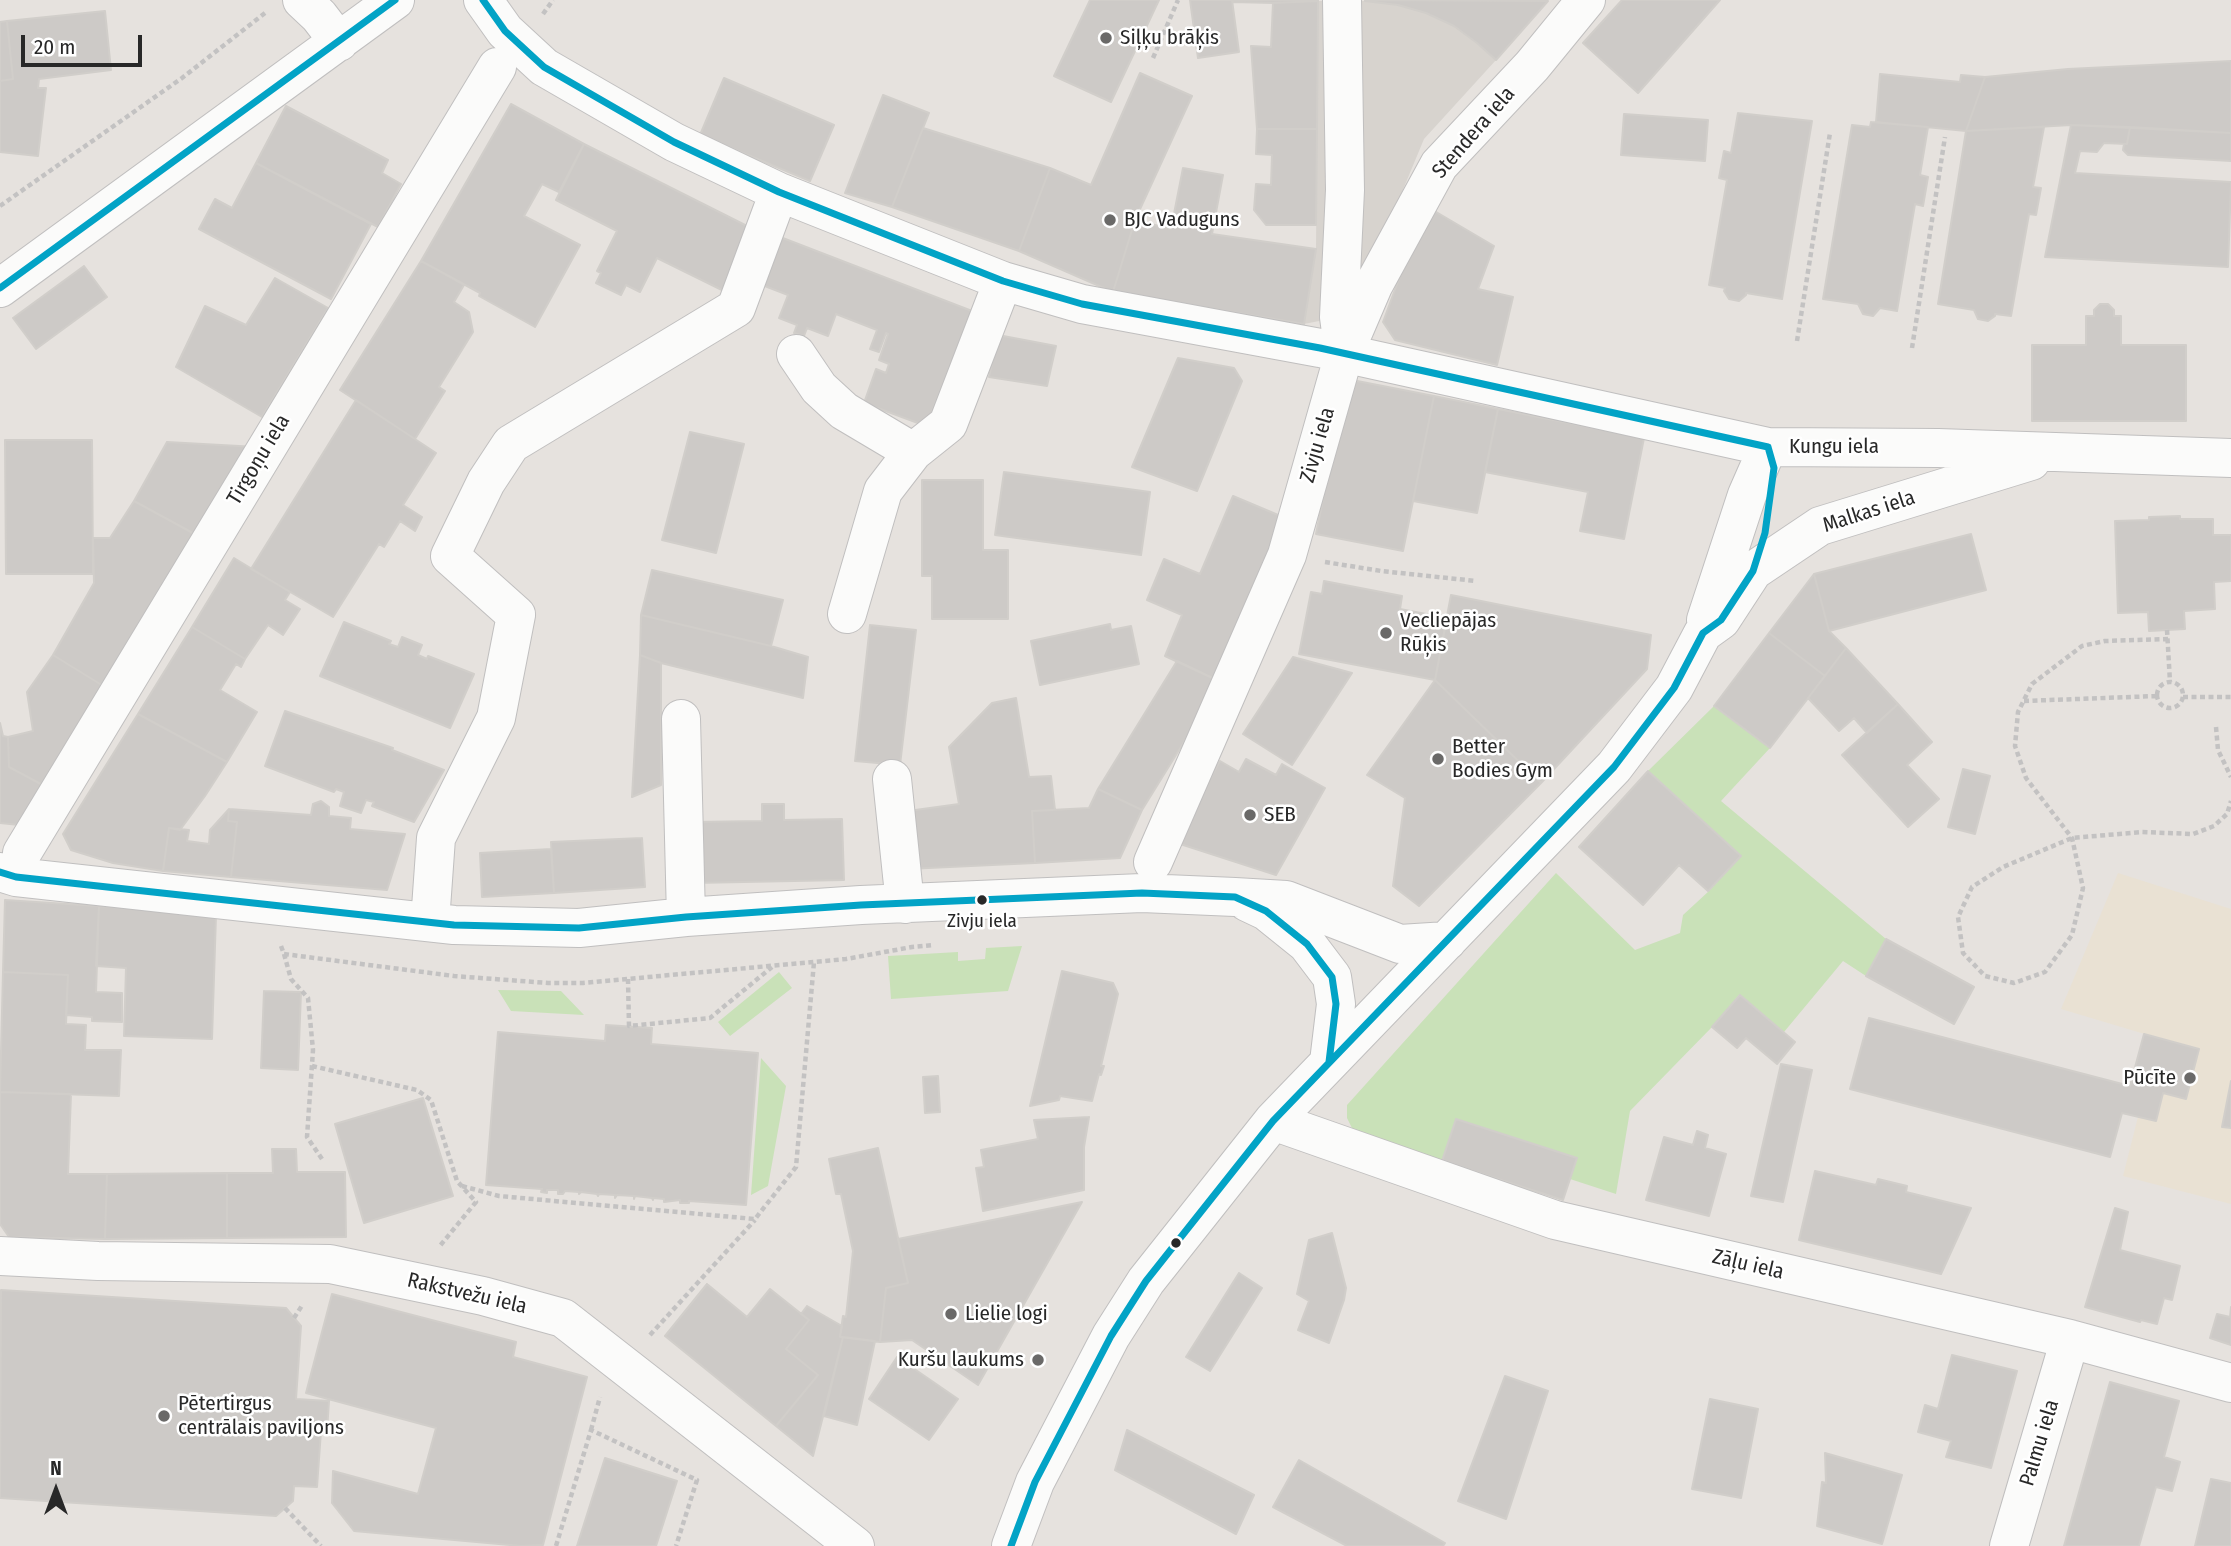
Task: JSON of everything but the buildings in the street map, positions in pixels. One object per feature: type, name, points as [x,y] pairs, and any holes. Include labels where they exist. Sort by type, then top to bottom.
[{"type":"street","points":[[0,288],[395,0]]},
{"type":"street","name":"Kungu iela","points":[[483,0],[505,31],[544,67],[674,142],[779,192],[1003,281],[1082,304],[1344,354],[1768,447],[1938,448],[2231,458]]},
{"type":"street","name":"Zivju iela","points":[[1153,862],[1287,555],[1344,354],[1339,317],[1345,190],[1342,0]]},
{"type":"street","name":"Stendera iela","points":[[1344,354],[1373,286],[1439,165],[1532,66],[1586,0]]},
{"type":"street","points":[[287,4],[319,16],[338,42]]},
{"type":"street","name":"Tirgoņu iela","points":[[11,863],[497,67]]},
{"type":"street","points":[[430,922],[436,838],[496,718],[516,615],[450,556],[486,482],[511,444],[736,307],[779,192]]},
{"type":"street","points":[[847,614],[883,491],[913,452],[948,424],[1003,281]]},
{"type":"street","points":[[796,354],[819,388],[844,411],[913,452]]},
{"type":"street","points":[[1753,571],[1765,533],[1774,468],[1768,447]]},
{"type":"street","points":[[1703,633],[1747,495],[1768,447]]},
{"type":"street","name":"Malkas iela","points":[[1329,1062],[1614,767],[1674,688],[1703,633],[1721,620],[1753,571],[1820,526],[2057,453]]},
{"type":"street","points":[[681,719],[686,917]]},
{"type":"street","points":[[892,779],[905,904]]},
{"type":"street","points":[[11,863],[16,877],[454,925],[579,928],[686,917],[861,905],[1143,893],[1286,900],[1400,944],[1447,941]]},
{"type":"street","points":[[1011,1546],[1035,1482],[1111,1336],[1146,1281],[1273,1121],[1329,1062],[1336,1004],[1332,977],[1307,944],[1266,911],[1235,897]]},
{"type":"street","name":"Zāļu iela","points":[[1273,1121],[1555,1220],[2070,1339],[2231,1383]]},
{"type":"street","name":"Rakstvežu iela","points":[[0,1256],[98,1261],[330,1264],[483,1296],[563,1318],[853,1544]]},
{"type":"street","name":"Palmu iela","points":[[2009,1546],[2070,1339]]},
{"type":"path","points":[[1153,58],[1178,0]]},
{"type":"path","points":[[0,206],[287,4]]},
{"type":"path","points":[[1797,341],[1830,133]]},
{"type":"path","points":[[1912,348],[1945,137]]},
{"type":"path","points":[[1287,555],[1381,571],[1476,581]]},
{"type":"path","points":[[2167,630],[2170,682]]},
{"type":"path","points":[[2168,639],[2105,641],[2082,646],[2032,684],[2018,712],[2015,746],[2026,778],[2072,838],[2083,888],[2073,935],[2045,972],[2014,983],[1985,976],[1963,953],[1958,917],[1972,887],[2003,867],[2072,838],[2142,832],[2193,834],[2214,826],[2227,814],[2231,801]]},
{"type":"path","points":[[2170,682],[2181,688],[2183,697],[2176,707],[2168,708],[2160,704],[2157,696],[2159,688],[2170,682]]},
{"type":"path","points":[[2024,701],[2157,696]]},
{"type":"path","points":[[2183,697],[2231,697]]},
{"type":"path","points":[[2216,727],[2218,750],[2231,777]]},
{"type":"path","points":[[284,954],[291,978],[308,998],[313,1050],[307,1137],[322,1159]]},
{"type":"path","points":[[642,1342],[755,1219],[796,1167],[814,962]]},
{"type":"path","points":[[628,979],[629,1026],[710,1018],[773,966]]},
{"type":"path","points":[[312,1066],[417,1090],[431,1100],[457,1181],[476,1202],[436,1250]]},
{"type":"path","points":[[462,1186],[499,1196],[755,1219]]},
{"type":"path","points":[[556,1546],[602,1388]]},
{"type":"path","points":[[591,1430],[696,1480],[676,1546]]},
{"type":"path","points":[[285,1508],[321,1546]]},
{"type":"shaded area","points":[[1318,1],[1365,1],[1397,5],[1426,13],[1454,26],[1496,60],[1424,139],[1370,269],[1339,317],[1304,324],[1316,249]]},
{"type":"shaded area","name":"Pūcīte","points":[[2118,873],[2231,909],[2231,1204],[2123,1176],[2158,1038],[2061,1009]]},
{"type":"green space","points":[[1714,706],[1770,748],[1721,801],[1886,939],[1866,976],[1843,961],[1784,1032],[1739,995],[1712,1027],[1630,1111],[1616,1194],[1570,1179],[1577,1159],[1456,1119],[1442,1161],[1353,1130],[1347,1118],[1347,1105],[1556,873],[1635,950],[1680,933],[1683,915],[1741,856],[1648,771]]},
{"type":"green space","points":[[1022,946],[1008,991],[891,999],[888,956],[958,952],[958,961],[985,959],[986,948]]},
{"type":"green space","points":[[779,972],[792,988],[730,1036],[718,1022]]},
{"type":"green space","points":[[498,990],[561,991],[584,1015],[511,1011]]},
{"type":"green space","points":[[761,1058],[786,1086],[768,1186],[751,1195]]},
{"type":"transit line","points":[[0,288],[395,0]]},
{"type":"transit line","points":[[483,0],[505,31],[544,67],[674,142],[779,192],[1003,281],[1082,304],[1320,348],[1768,447]]},
{"type":"transit line","points":[[1011,1546],[1035,1482],[1111,1336],[1146,1281],[1273,1121],[1614,767],[1674,688],[1703,633],[1721,620],[1753,571],[1765,533],[1774,468],[1768,447]]},
{"type":"transit line","points":[[0,872],[16,877],[454,925],[579,928],[686,917],[861,905],[1142,893],[1235,897],[1266,911],[1307,944],[1332,977],[1336,1004],[1329,1062]]},
{"type":"place","name":"Siļķu brāķis","points":[[1106,38]]},
{"type":"place","name":"BJC Vaduguns","points":[[1110,220]]},
{"type":"place","name":"Vecliepājas Rūķis","points":[[1386,633]]},
{"type":"place","name":"Better Bodies Gym","points":[[1438,759]]},
{"type":"place","name":"SEB","points":[[1250,815]]},
{"type":"place","name":"Zivju iela","points":[[982,900]]},
{"type":"place","name":"Pūcīte","points":[[2190,1078]]},
{"type":"place","name":"Lielie logi","points":[[951,1314]]},
{"type":"place","name":"Kuršu laukums","points":[[1038,1360]]},
{"type":"place","name":"Pētertirgus centrālais paviljons","points":[[164,1416]]}]
